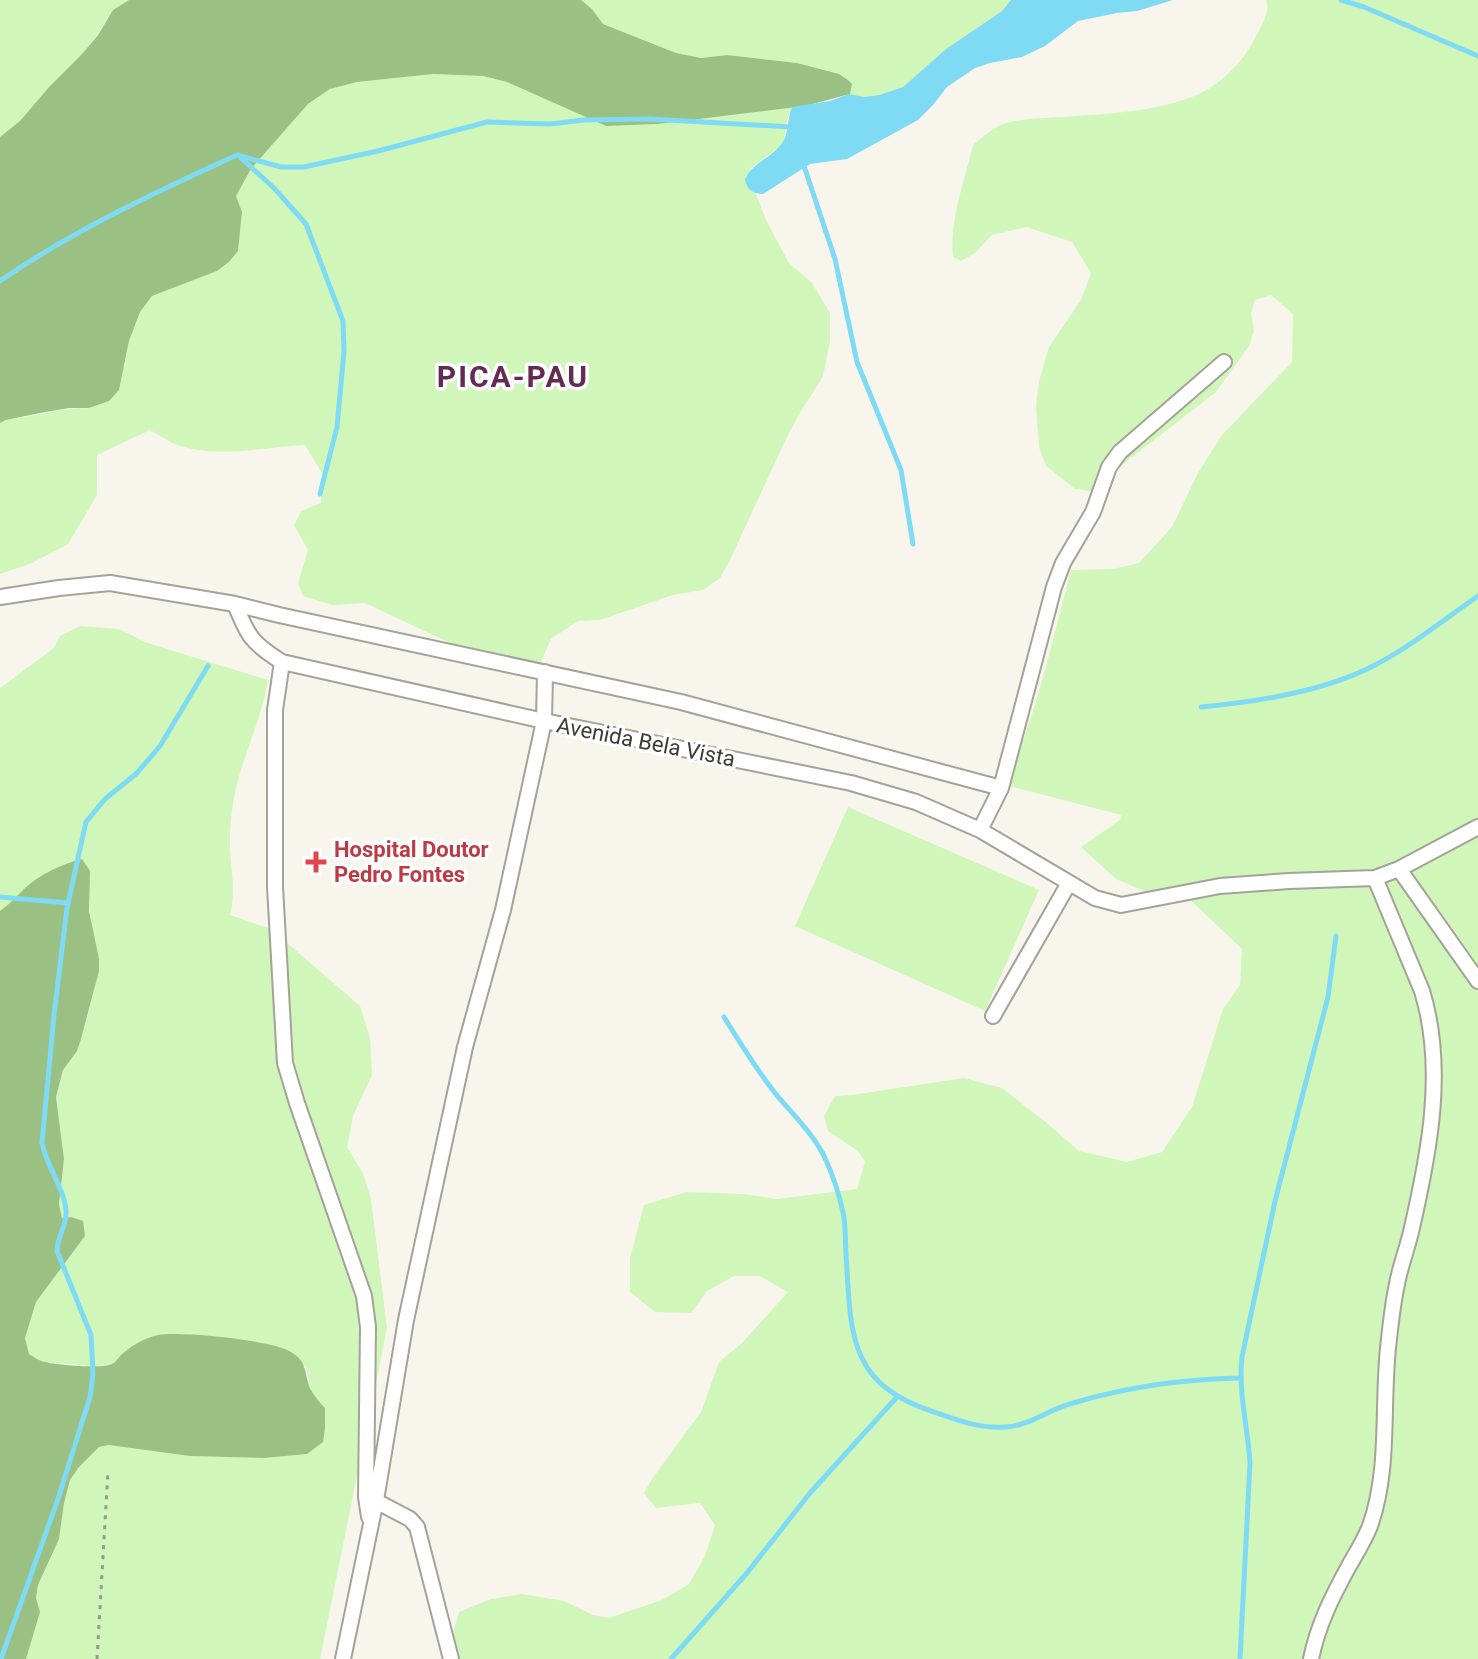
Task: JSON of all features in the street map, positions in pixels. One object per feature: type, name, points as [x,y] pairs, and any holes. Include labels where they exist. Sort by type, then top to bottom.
[{"type":"street","points":[[980,830],[1001,788],[1054,587],[1063,563],[1093,512],[1109,467],[1120,452],[1224,362]]},
{"type":"street","name":"Avenida Bela Vista","points":[[0,597],[110,583],[235,604],[681,702],[1001,788]]},
{"type":"street","name":"Avenida Bela Vista","points":[[235,604],[250,638],[282,662],[544,721],[851,783],[916,802],[980,830],[1095,898],[1121,905],[1220,886],[1375,878],[1399,869],[1478,827]]},
{"type":"street","points":[[282,662],[275,710],[275,887],[285,1063],[364,1296],[368,1327],[371,1529],[343,1659]]},
{"type":"street","points":[[371,1499],[465,1047],[503,910],[544,721],[545,672]]},
{"type":"street","points":[[1399,869],[1478,981]]},
{"type":"street","points":[[1311,1659],[1327,1606],[1369,1528],[1376,1506],[1381,1476],[1389,1342],[1397,1284],[1431,1131],[1434,1059],[1428,1009],[1375,878]]},
{"type":"street","points":[[993,1016],[1069,883]]},
{"type":"street","points":[[371,1499],[410,1519],[417,1527],[451,1659]]},
{"type":"path","points":[[97,1659],[108,1471]]},
{"type":"green space","points":[[0,0],[129,0],[113,10],[82,54],[20,121],[0,137]]},
{"type":"green space","points":[[129,0],[581,0],[603,24],[676,53],[701,58],[727,55],[797,63],[839,74],[852,84],[850,94],[805,106],[658,124],[606,126],[507,82],[483,76],[433,74],[357,82],[330,89],[308,104],[251,169],[236,196],[242,212],[238,251],[229,262],[217,271],[152,296],[140,312],[129,341],[119,390],[109,401],[89,408],[69,408],[0,423],[0,137],[20,121],[82,54],[113,10]]},
{"type":"green space","points":[[581,0],[1011,0],[1002,11],[946,49],[903,87],[864,97],[849,94],[816,69],[797,63],[727,55],[701,58],[676,53],[603,24]]},
{"type":"green space","points":[[1266,0],[1478,0],[1478,1659],[459,1659],[453,1634],[459,1612],[491,1599],[522,1594],[564,1601],[593,1615],[609,1618],[662,1600],[689,1584],[705,1556],[715,1525],[700,1503],[656,1508],[644,1493],[701,1412],[719,1362],[742,1343],[788,1292],[760,1276],[734,1276],[707,1291],[691,1313],[655,1312],[630,1292],[630,1258],[644,1205],[687,1192],[777,1199],[857,1189],[865,1162],[858,1151],[828,1131],[824,1116],[835,1096],[964,1078],[1002,1088],[1079,1151],[1127,1162],[1162,1152],[1192,1107],[1223,1009],[1240,985],[1242,949],[1184,894],[1144,891],[1116,879],[1081,847],[1120,820],[1121,815],[1005,785],[1034,706],[1071,570],[1113,569],[1139,563],[1172,527],[1198,473],[1222,435],[1292,362],[1293,314],[1271,295],[1255,300],[1251,313],[1254,331],[1249,346],[1216,392],[1092,491],[1075,489],[1046,466],[1039,447],[1036,406],[1039,381],[1049,347],[1081,300],[1091,273],[1072,242],[1026,227],[992,235],[975,253],[961,261],[953,257],[952,244],[958,201],[973,145],[991,131],[1003,124],[1021,120],[1158,107],[1203,92],[1232,70],[1244,55],[1264,20]]},
{"type":"green space","points":[[433,74],[483,76],[507,82],[606,126],[658,124],[792,107],[784,140],[752,167],[745,178],[756,194],[789,263],[812,283],[830,313],[830,341],[823,376],[785,441],[720,578],[703,590],[673,595],[600,620],[578,621],[551,639],[539,666],[452,644],[365,603],[332,605],[303,596],[298,583],[308,550],[294,525],[301,511],[321,503],[322,473],[305,445],[204,451],[172,443],[150,430],[97,455],[97,495],[68,544],[32,563],[0,574],[0,423],[9,419],[89,408],[125,366],[129,341],[140,312],[152,296],[217,271],[238,251],[242,212],[236,196],[251,169],[308,104],[330,89],[357,82]]},
{"type":"green space","points":[[80,626],[119,629],[145,642],[268,680],[231,816],[233,890],[230,915],[271,929],[360,1006],[370,1038],[372,1075],[353,1116],[347,1147],[363,1173],[371,1199],[387,1328],[320,1659],[26,1659],[38,1585],[59,1539],[70,1480],[99,1447],[130,1447],[190,1456],[264,1458],[307,1454],[315,1398],[306,1367],[291,1352],[234,1338],[157,1335],[135,1344],[111,1365],[42,1362],[29,1355],[25,1338],[36,1302],[85,1236],[71,1217],[62,1218],[59,1204],[64,1159],[56,1097],[63,1070],[81,1039],[99,959],[91,925],[89,895],[23,890],[15,901],[0,911],[0,688],[54,648],[60,636]]},
{"type":"green space","points":[[848,807],[1039,890],[985,1011],[795,926]]},
{"type":"green space","points":[[82,859],[90,871],[89,911],[99,971],[77,1051],[63,1070],[56,1097],[64,1159],[59,1204],[62,1218],[83,1221],[85,1236],[36,1302],[25,1338],[29,1354],[51,1363],[100,1366],[112,1364],[148,1338],[170,1334],[247,1340],[281,1348],[291,1352],[305,1368],[310,1388],[325,1408],[325,1428],[323,1442],[307,1454],[264,1458],[190,1456],[109,1445],[99,1447],[70,1480],[59,1539],[38,1585],[36,1598],[40,1612],[26,1659],[0,1659],[0,911],[37,879]]},
{"type":"water","points":[[1011,0],[1173,0],[1137,11],[1078,21],[1045,46],[1022,57],[975,68],[947,87],[918,120],[847,159],[810,164],[763,194],[748,188],[745,179],[748,173],[778,148],[784,139],[792,107],[830,101],[849,94],[864,97],[879,95],[903,87],[946,49],[1002,11]]},
{"type":"waterway","points":[[1341,0],[1478,56]]},
{"type":"waterway","points":[[0,281],[86,228],[237,155],[281,167],[304,167],[487,122],[550,124],[650,119],[791,127]]},
{"type":"waterway","points":[[241,158],[274,188],[306,224],[343,321],[344,351],[337,427],[320,494]]},
{"type":"waterway","points":[[803,163],[835,259],[857,362],[901,470],[913,544]]},
{"type":"waterway","points":[[1201,707],[1290,694],[1356,674],[1401,650],[1478,596]]},
{"type":"waterway","points":[[1,1659],[58,1499],[90,1397],[93,1374],[91,1335],[57,1251],[66,1217],[65,1204],[42,1143],[67,908],[86,822],[105,799],[137,773],[160,746],[208,666]]},
{"type":"waterway","points":[[0,897],[68,903]]},
{"type":"waterway","points":[[1240,1659],[1250,1463],[1242,1397],[1242,1357],[1275,1201],[1328,997],[1336,936]]},
{"type":"waterway","points":[[724,1017],[761,1075],[809,1133],[826,1160],[844,1217],[853,1331],[869,1371],[884,1387],[934,1412],[969,1423],[996,1427],[1023,1424],[1064,1406],[1114,1392],[1176,1382],[1240,1378]]},
{"type":"waterway","points":[[671,1659],[747,1573],[810,1493],[897,1397]]},
{"type":"place","name":"Hospital Doutor Pedro Fontes","points":[[316,862]]},
{"type":"district","name":"PICA-PAU","points":[[513,376]]}]
